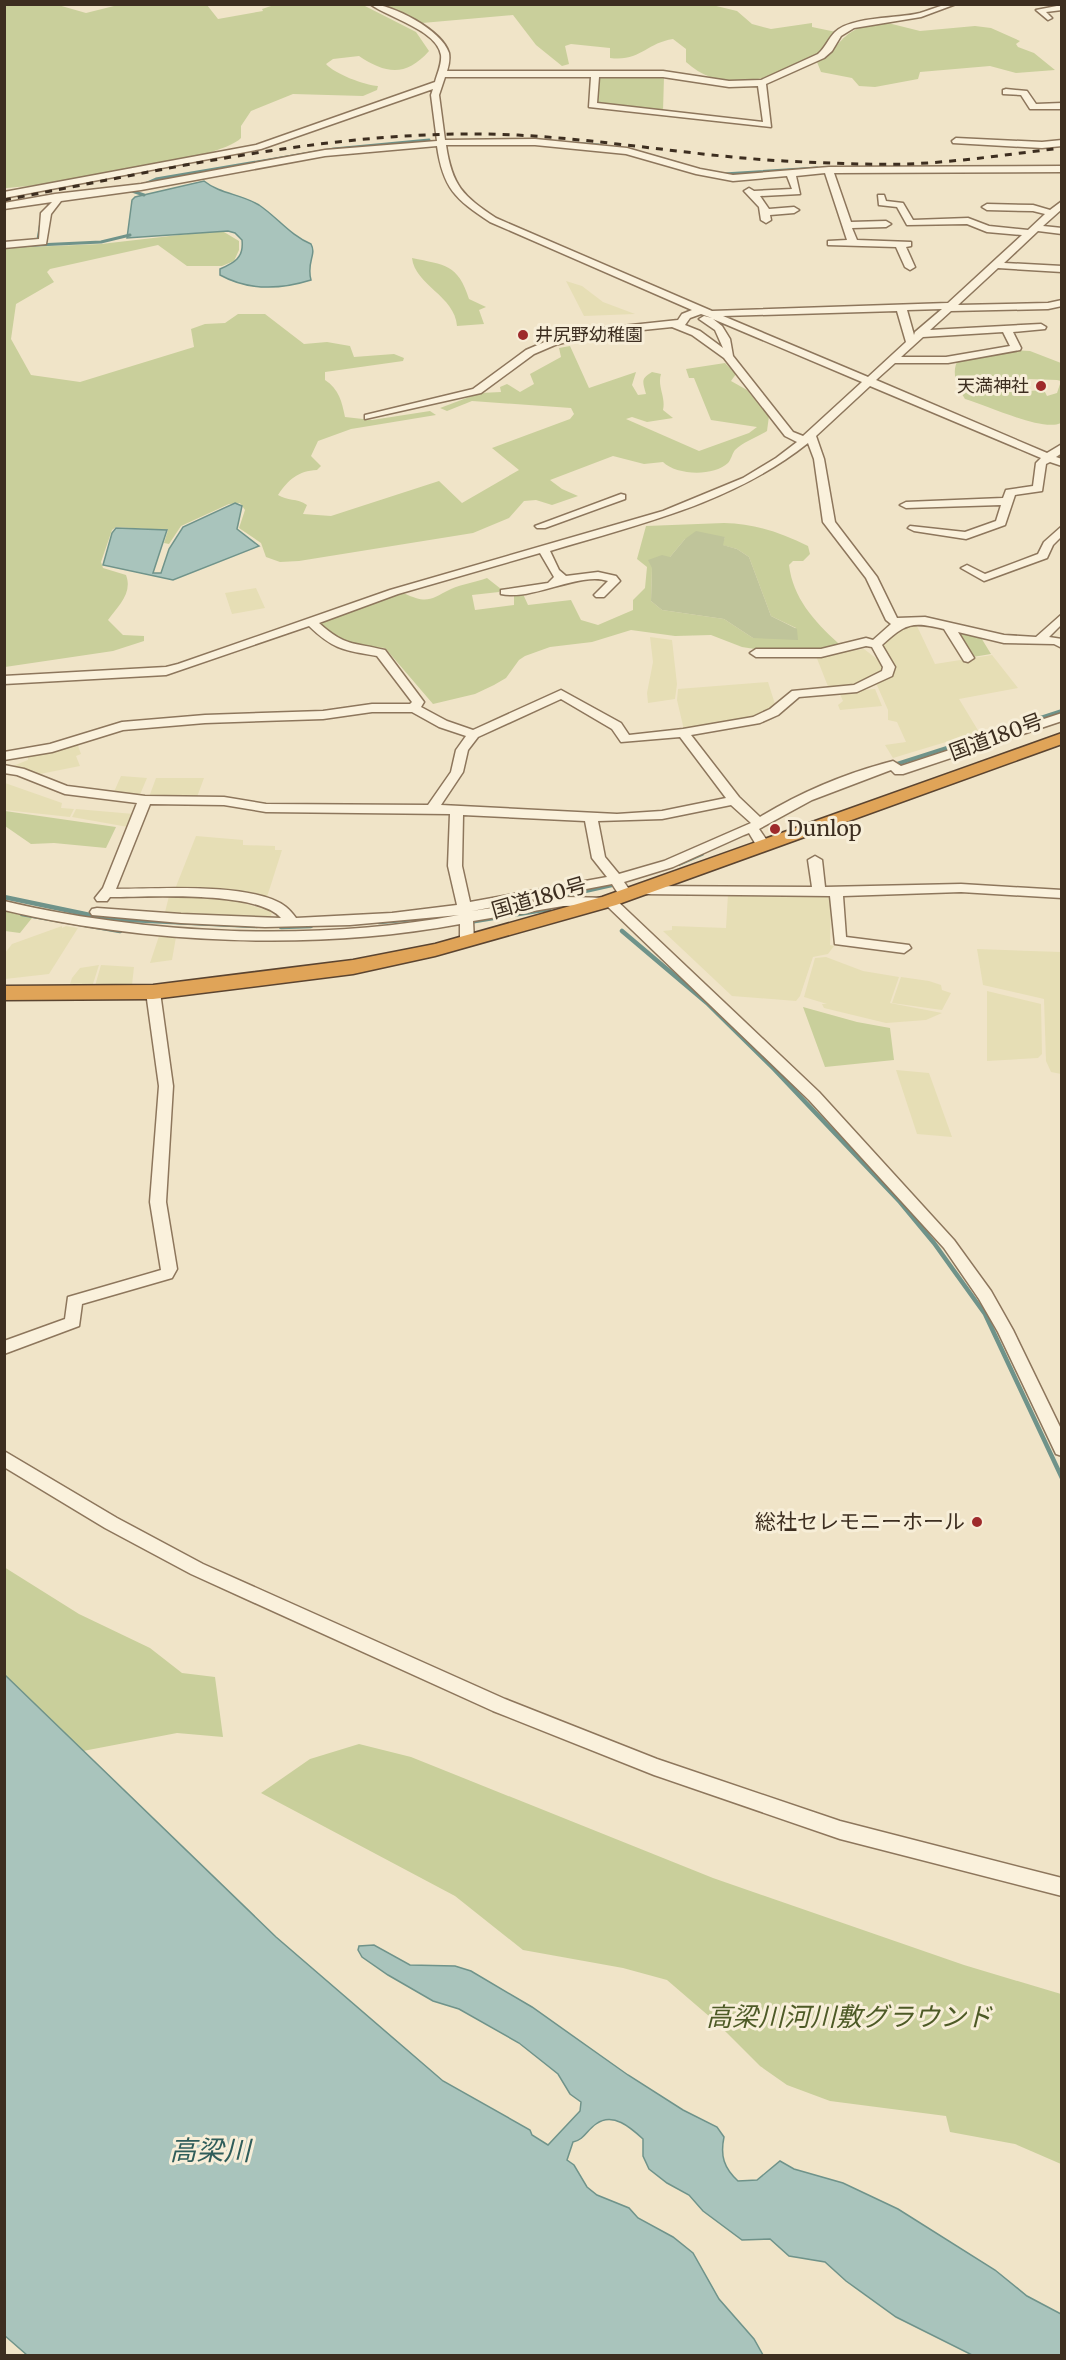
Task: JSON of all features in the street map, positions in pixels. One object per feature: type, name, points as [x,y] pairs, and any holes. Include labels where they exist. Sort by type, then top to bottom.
[{"type":"highway","name":"国道180号","points":[[4,993],[153,992],[353,967],[466,919],[621,888],[763,844],[1062,738]]},
{"type":"street","points":[[374,4],[433,35],[445,54],[435,95],[444,164],[449,178],[461,196],[478,210],[524,235],[1062,463]]},
{"type":"street","points":[[4,195],[258,147],[440,79],[679,75],[729,84],[762,83],[816,59],[829,49],[838,33],[852,26],[921,15],[952,4]]},
{"type":"street","points":[[1048,18],[1040,10],[1062,7]]},
{"type":"street","points":[[595,75],[592,105],[768,125],[762,83]]},
{"type":"street","points":[[1006,92],[1024,93],[1033,107],[1059,106],[1062,117]]},
{"type":"street","points":[[956,141],[1042,145],[1062,143]]},
{"type":"street","points":[[4,206],[136,188],[325,153],[442,142],[536,142],[604,148],[641,153],[699,172],[742,177],[829,170],[1062,169]]},
{"type":"street","points":[[829,170],[853,244]]},
{"type":"street","points":[[751,194],[797,192],[790,172]]},
{"type":"street","points":[[742,177],[766,216],[794,210]]},
{"type":"street","points":[[881,196],[882,203],[900,205],[910,223],[968,221],[987,229],[1061,231]]},
{"type":"street","points":[[4,245],[43,242],[46,213],[57,200]]},
{"type":"street","points":[[979,224],[982,222],[983,206],[1009,204],[1051,213]]},
{"type":"street","points":[[541,526],[667,513],[737,485],[780,460],[807,438],[1062,204]]},
{"type":"street","points":[[848,225],[886,225]]},
{"type":"street","points":[[831,243],[904,244],[910,267]]},
{"type":"street","points":[[995,265],[1062,269]]},
{"type":"street","points":[[712,314],[1048,306],[1062,303]]},
{"type":"street","points":[[900,308],[915,338]]},
{"type":"street","points":[[369,417],[477,391],[530,352],[551,343],[594,332],[681,323],[686,316],[701,310]]},
{"type":"street","points":[[686,316],[711,320],[722,332],[729,351],[728,356]]},
{"type":"street","points":[[673,324],[696,333],[728,356],[789,434],[807,438],[819,459],[829,522],[871,577],[892,620],[899,623],[925,621],[1004,639],[1057,641],[1062,645]]},
{"type":"street","points":[[915,338],[1041,327]]},
{"type":"street","points":[[891,360],[948,360],[1016,348],[1007,330]]},
{"type":"street","points":[[914,528],[966,536],[1001,523],[1010,492],[1038,489],[1041,463],[1062,447]]},
{"type":"street","points":[[4,680],[166,671],[394,592],[543,549],[602,518],[621,497]]},
{"type":"street","points":[[906,505],[1008,501]]},
{"type":"street","points":[[967,567],[984,578],[1043,556],[1048,544],[1062,529]]},
{"type":"street","points":[[543,549],[561,577],[572,580],[598,573],[606,574],[614,581],[600,595]]},
{"type":"street","points":[[505,592],[551,586],[561,577]]},
{"type":"street","points":[[1038,641],[1062,618]]},
{"type":"street","points":[[310,621],[332,641],[343,646],[381,653],[418,702],[414,708]]},
{"type":"street","points":[[876,644],[899,623]]},
{"type":"street","points":[[948,626],[968,658]]},
{"type":"street","points":[[756,653],[821,653],[866,642],[876,644]]},
{"type":"street","points":[[432,809],[457,772],[462,750],[474,734],[561,694],[617,726],[625,739],[683,733],[764,718],[796,694],[857,688],[874,681],[889,671],[876,644]]},
{"type":"street","points":[[4,756],[52,748],[122,726],[145,723],[323,715],[372,708],[414,708],[443,724],[474,734]]},
{"type":"street","points":[[621,888],[655,868],[684,857],[720,837],[755,826],[802,798],[866,773],[893,765],[899,771],[1062,717]]},
{"type":"street","points":[[683,733],[755,826],[763,844]]},
{"type":"street","points":[[4,769],[20,772],[65,790],[145,800],[206,800],[292,809],[432,809],[591,817],[662,815],[734,800]]},
{"type":"street","points":[[95,917],[109,889],[145,800]]},
{"type":"street","points":[[457,811],[455,866],[466,919]]},
{"type":"street","points":[[591,817],[598,858],[621,888],[895,1182],[949,1244],[985,1295],[1005,1330],[1062,1449]]},
{"type":"street","points":[[815,860],[819,892]]},
{"type":"street","points":[[4,905],[95,917],[154,929],[274,933],[396,927],[466,919],[548,894],[621,888],[836,892],[961,888],[1062,894]]},
{"type":"street","points":[[836,892],[840,941],[904,948]]},
{"type":"street","points":[[105,893],[223,895],[280,909],[290,915],[292,922]]},
{"type":"street","points":[[95,917],[292,922],[415,915],[466,919]]},
{"type":"street","points":[[4,1348],[73,1322],[74,1301],[167,1274],[169,1269],[158,1203],[166,1086],[153,992]]},
{"type":"street","points":[[4,1458],[111,1523],[197,1569],[499,1705],[654,1767],[840,1830],[1062,1887]]},
{"type":"shaded area","points":[[566,281],[582,286],[603,302],[635,314],[584,316]]},
{"type":"shaded area","points":[[256,588],[265,608],[232,614],[225,593]]},
{"type":"shaded area","points":[[916,624],[935,664],[992,655],[1018,688],[959,699],[979,732],[893,758],[885,745],[906,742],[897,722],[888,720],[888,710],[876,683],[895,670],[891,668],[881,643],[906,626]]},
{"type":"shaded area","points":[[650,637],[672,640],[677,684],[675,699],[648,703],[647,693],[653,662]]},
{"type":"shaded area","points":[[864,649],[877,659],[884,670],[868,681],[829,689],[816,656]]},
{"type":"shaded area","points":[[768,682],[775,704],[770,710],[758,716],[684,730],[677,700],[678,689]]},
{"type":"shaded area","points":[[875,689],[882,706],[840,710],[838,705],[843,701],[839,692]]},
{"type":"shaded area","points":[[77,743],[81,754],[76,756],[80,766],[35,775],[13,766],[28,760],[28,757]]},
{"type":"shaded area","points":[[121,776],[147,778],[139,797],[113,794]]},
{"type":"shaded area","points":[[156,778],[204,778],[197,797],[149,797]]},
{"type":"shaded area","points":[[5,783],[62,803],[61,808],[74,809],[70,817],[5,810]]},
{"type":"shaded area","points":[[76,809],[134,814],[128,827],[72,817]]},
{"type":"shaded area","points":[[196,836],[243,840],[243,845],[275,846],[275,850],[282,850],[266,900],[175,889]]},
{"type":"shaded area","points":[[728,894],[827,896],[831,898],[830,945],[834,946],[828,954],[813,957],[800,996],[796,1001],[732,996],[663,931],[672,930],[672,926],[726,928]]},
{"type":"shaded area","points":[[169,896],[234,900],[272,912],[270,919],[164,916]]},
{"type":"shaded area","points":[[62,926],[62,928],[66,926],[78,928],[49,974],[5,979],[5,953],[12,944]]},
{"type":"shaded area","points":[[159,936],[176,937],[172,960],[150,963]]},
{"type":"shaded area","points":[[977,949],[1061,952],[1061,1074],[1051,1072],[1046,1061],[1044,999],[983,985]]},
{"type":"shaded area","points":[[826,957],[863,971],[899,977],[890,1003],[942,1013],[926,1020],[886,1023],[824,1008],[822,1004],[827,1004],[804,997],[815,958]]},
{"type":"shaded area","points":[[99,965],[92,987],[69,987],[72,978],[80,968]]},
{"type":"shaded area","points":[[101,965],[134,967],[132,985],[95,986]]},
{"type":"shaded area","points":[[901,977],[929,981],[941,985],[942,990],[951,993],[942,1010],[892,1003]]},
{"type":"shaded area","points":[[987,991],[1041,1004],[1042,1054],[1038,1058],[987,1061]]},
{"type":"shaded area","points":[[896,1070],[929,1073],[952,1137],[917,1134]]},
{"type":"green space","points":[[708,4],[737,11],[752,24],[771,29],[812,23],[812,27],[836,32],[820,53],[787,69],[758,79],[728,81],[699,72],[686,62],[686,49],[673,39],[656,44],[636,55],[620,58],[610,58],[610,48],[571,44],[565,46],[569,64],[562,66],[536,45],[513,15],[422,23],[381,5]]},
{"type":"green space","points":[[4,5],[58,5],[86,13],[118,5],[207,5],[218,19],[263,11],[262,9],[274,5],[363,5],[416,32],[429,51],[412,65],[396,70],[378,66],[359,56],[333,59],[326,64],[330,68],[365,84],[378,86],[377,90],[363,96],[293,94],[251,111],[241,126],[241,138],[226,147],[130,171],[56,183],[6,188]]},
{"type":"green space","points":[[884,22],[920,31],[975,26],[991,28],[1020,41],[1016,44],[1018,47],[1034,53],[1055,70],[1016,73],[990,66],[920,72],[918,79],[875,87],[859,86],[852,78],[821,72],[817,62],[851,32]]},
{"type":"green space","points":[[664,77],[663,111],[596,102],[598,78]]},
{"type":"green space","points":[[205,232],[224,232],[239,241],[239,250],[234,261],[222,266],[187,266],[158,245],[50,269],[47,272],[54,282],[16,304],[11,339],[31,375],[80,382],[194,347],[191,329],[205,324],[225,323],[238,314],[265,314],[304,344],[327,342],[350,346],[354,357],[394,354],[404,358],[403,361],[325,372],[325,380],[337,392],[345,417],[372,420],[430,411],[436,415],[351,429],[318,441],[311,456],[321,466],[317,470],[304,472],[294,477],[278,495],[307,505],[303,514],[331,516],[439,481],[462,503],[519,470],[492,448],[570,419],[574,414],[571,408],[472,401],[447,411],[440,408],[480,393],[501,392],[500,387],[507,384],[520,392],[534,384],[530,374],[561,357],[559,348],[570,346],[589,388],[636,372],[632,385],[638,395],[646,394],[644,379],[652,372],[661,374],[663,410],[673,418],[647,422],[632,417],[626,419],[699,451],[749,433],[757,427],[711,420],[694,378],[689,378],[686,369],[725,363],[736,374],[731,381],[747,390],[769,416],[767,431],[738,447],[728,463],[713,471],[685,472],[663,462],[644,464],[613,456],[550,480],[562,489],[578,496],[552,505],[536,500],[524,501],[509,518],[473,533],[299,561],[280,562],[266,557],[261,543],[239,528],[245,510],[240,503],[229,504],[181,526],[169,544],[164,543],[168,530],[116,527],[112,530],[101,562],[103,568],[126,575],[128,588],[108,620],[123,635],[144,636],[144,641],[113,651],[5,667],[5,248],[101,244]]},
{"type":"green space","points":[[412,258],[442,265],[455,272],[465,287],[469,299],[486,307],[479,310],[484,324],[457,326],[450,307],[420,276]]},
{"type":"green space","points":[[1013,350],[1030,351],[1061,363],[1061,381],[1061,423],[1052,425],[1028,421],[965,399],[957,384],[955,374],[959,358]],"holes":[[[1029,379],[1061,381],[1057,393],[1047,396],[1044,390],[1029,391],[1025,385]]]},
{"type":"green space","points":[[724,523],[746,525],[777,533],[808,546],[810,554],[803,561],[793,561],[789,565],[791,577],[806,608],[838,643],[837,647],[824,650],[761,650],[742,647],[711,635],[675,636],[631,630],[592,642],[550,647],[525,656],[519,660],[506,678],[494,685],[475,694],[433,704],[385,648],[349,645],[318,623],[403,593],[418,599],[428,599],[455,587],[487,578],[501,589],[499,592],[472,595],[475,610],[514,605],[514,595],[523,594],[528,605],[571,600],[581,620],[598,625],[633,610],[633,600],[645,588],[647,567],[637,559],[646,526]],"holes":[[[725,537],[722,545],[737,549],[749,557],[771,616],[796,628],[753,638],[724,619],[662,610],[651,601],[652,568],[670,557],[685,539]]]},
{"type":"green space","points":[[696,531],[725,537],[723,545],[737,549],[749,557],[771,616],[797,629],[798,640],[753,638],[724,619],[662,610],[651,601],[652,568],[648,560],[662,555],[670,557],[685,539]]},
{"type":"green space","points":[[954,629],[980,636],[991,654],[973,657]]},
{"type":"green space","points":[[5,811],[116,827],[106,848],[54,843],[31,844],[5,826]]},
{"type":"green space","points":[[5,911],[32,918],[20,933],[5,931]]},
{"type":"green space","points":[[803,1007],[857,1022],[890,1028],[894,1060],[825,1067]]},
{"type":"green space","points":[[4,1567],[79,1614],[150,1648],[182,1673],[215,1677],[223,1737],[177,1733],[83,1751],[5,1675]]},
{"type":"green space","name":"高梁川河川敷グラウンド","points":[[359,1744],[411,1757],[713,1878],[964,1965],[1061,1994],[1061,2164],[1015,2144],[950,2132],[946,2116],[830,2101],[787,2085],[760,2066],[717,2023],[667,1980],[623,1968],[523,1950],[455,1896],[261,1793],[310,1759]]},
{"type":"water","points":[[204,181],[217,189],[259,205],[297,236],[311,244],[313,252],[310,268],[311,280],[287,286],[264,287],[242,284],[220,275],[220,269],[240,256],[242,246],[242,240],[235,233],[228,231],[127,238],[132,200],[135,197]]},
{"type":"water","points":[[235,503],[242,506],[237,529],[259,546],[173,580],[103,565],[112,533],[116,528],[167,530],[153,573],[161,573],[169,549],[183,527]]},
{"type":"water","name":"高梁川","points":[[5,1675],[276,1937],[443,2081],[530,2130],[532,2135],[548,2145],[580,2111],[581,2102],[570,2094],[558,2074],[519,2043],[459,2009],[433,2001],[388,1975],[362,1957],[358,1950],[359,1946],[374,1945],[410,1965],[455,1966],[471,1971],[532,2007],[628,2075],[683,2110],[717,2127],[724,2137],[724,2161],[738,2181],[757,2180],[780,2161],[794,2169],[843,2183],[898,2209],[995,2270],[1027,2296],[1061,2314],[1061,2355],[972,2355],[896,2317],[846,2281],[825,2262],[789,2256],[770,2239],[742,2240],[703,2211],[689,2195],[667,2183],[649,2169],[643,2156],[643,2139],[621,2122],[609,2120],[596,2124],[580,2139],[573,2142],[567,2160],[574,2165],[587,2187],[597,2195],[629,2208],[638,2218],[673,2237],[693,2253],[719,2299],[754,2339],[763,2355],[27,2355],[4,2335]]},
{"type":"waterway","points":[[140,186],[156,179],[334,149],[429,140]]},
{"type":"waterway","points":[[572,143],[599,145]]},
{"type":"waterway","points":[[628,149],[684,165]]},
{"type":"waterway","points":[[724,174],[817,168]]},
{"type":"waterway","points":[[132,191],[144,195]]},
{"type":"waterway","points":[[37,245],[41,222]]},
{"type":"waterway","points":[[37,245],[101,242],[130,235]]},
{"type":"waterway","points":[[18,246],[37,245]]},
{"type":"waterway","points":[[897,764],[1062,711]]},
{"type":"waterway","points":[[679,864],[702,854]]},
{"type":"waterway","points":[[577,893],[617,884]]},
{"type":"waterway","points":[[484,909],[584,892]]},
{"type":"waterway","points":[[4,897],[109,919],[257,926]]},
{"type":"waterway","points":[[469,922],[549,909]]},
{"type":"waterway","points":[[22,914],[120,931]]},
{"type":"waterway","points":[[379,922],[425,918]]},
{"type":"waterway","points":[[281,927],[311,926]]},
{"type":"waterway","points":[[622,931],[707,1003],[774,1069],[900,1202],[934,1243],[985,1314],[1062,1478]]},
{"type":"railway","points":[[4,200],[230,157],[287,148],[401,136],[500,134],[581,140],[743,158],[862,164],[946,162],[1062,148]]},
{"type":"place","name":"井尻野幼稚園","points":[[523,335]]},
{"type":"place","name":"天満神社","points":[[1041,386]]},
{"type":"place","name":"Dunlop","points":[[775,829]]},
{"type":"place","name":"総社セレモニーホール","points":[[977,1522]]}]
